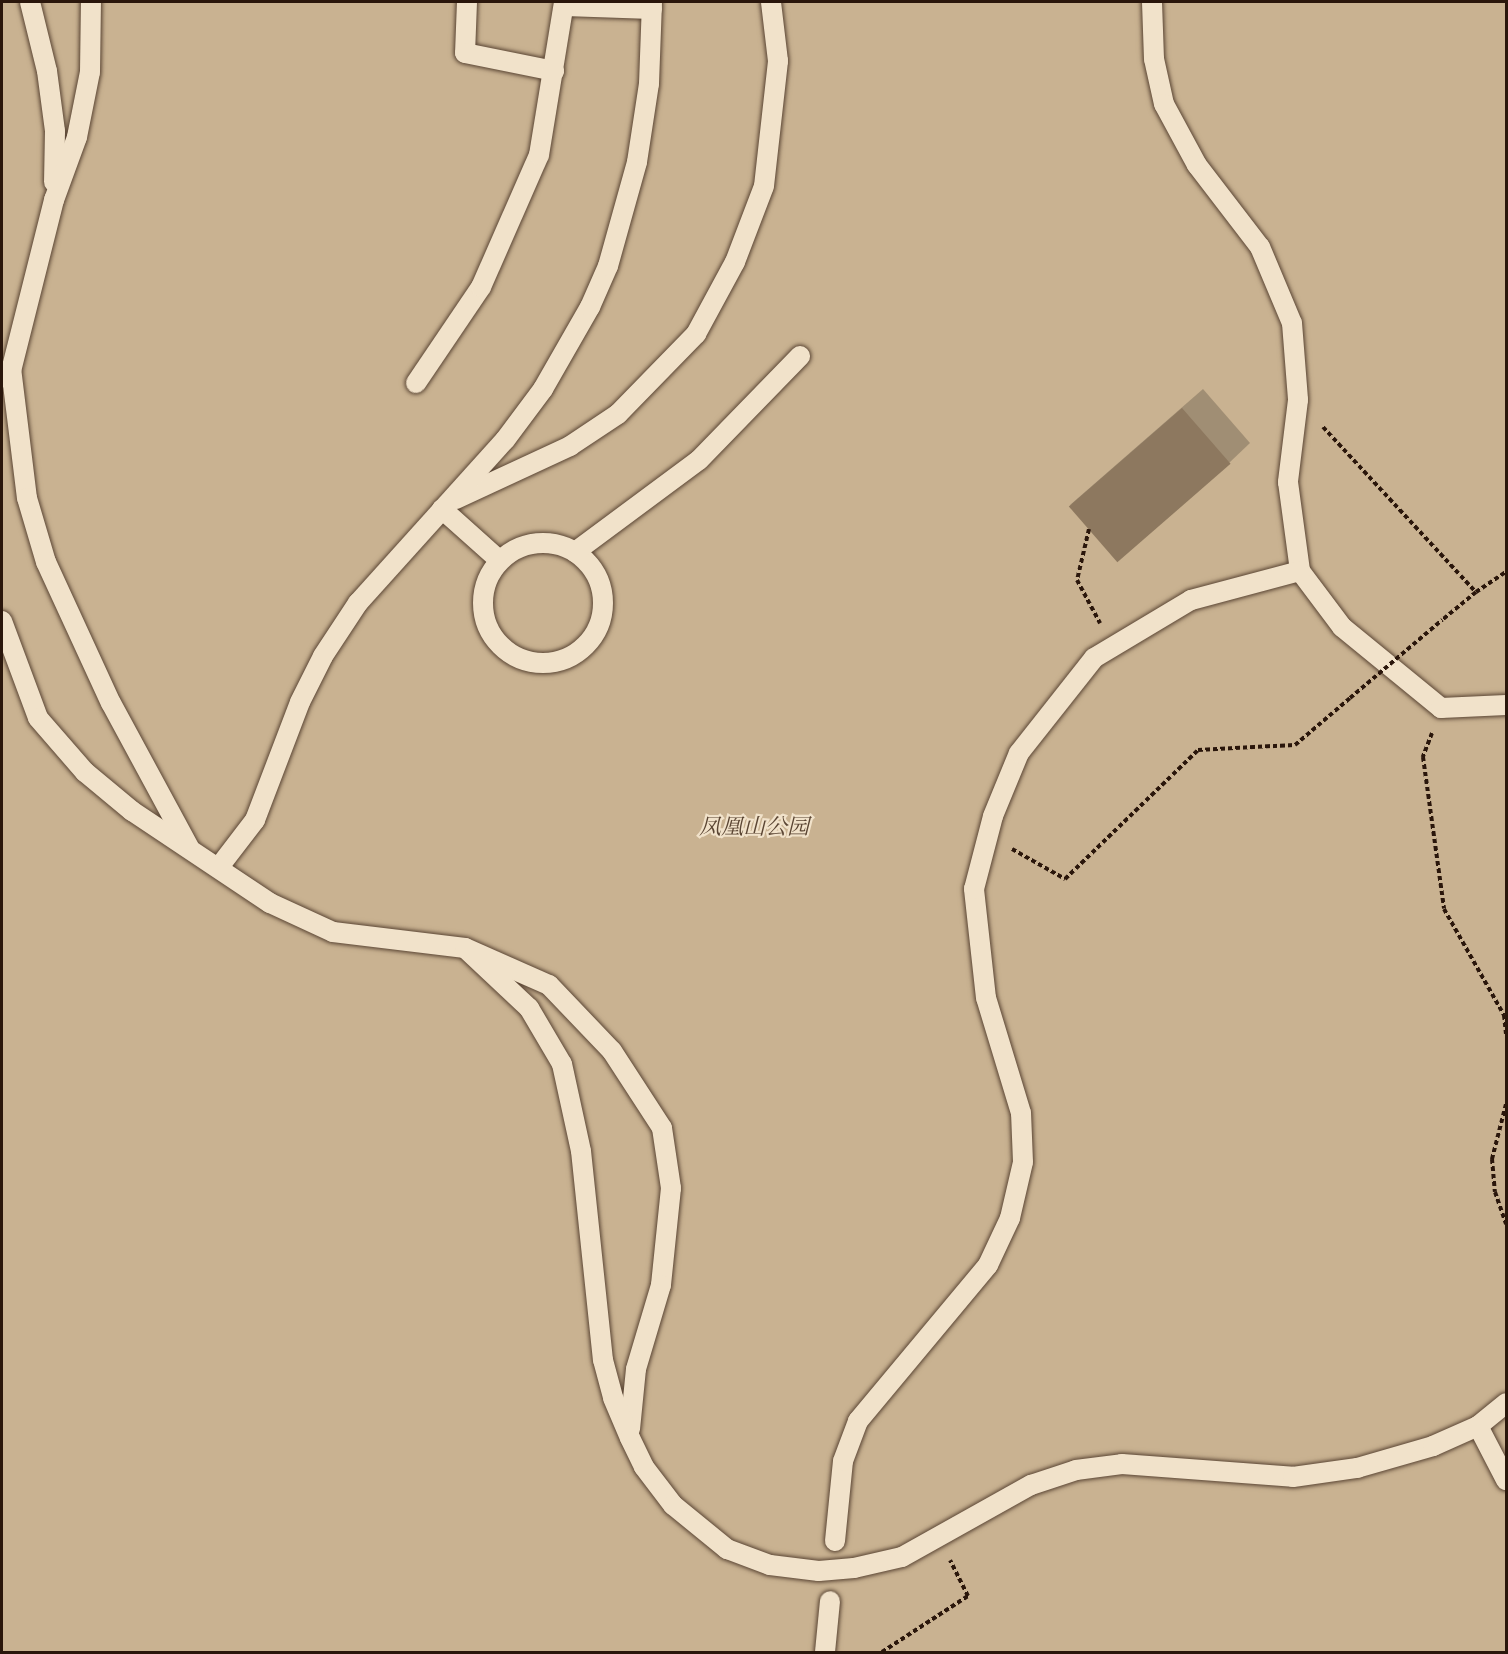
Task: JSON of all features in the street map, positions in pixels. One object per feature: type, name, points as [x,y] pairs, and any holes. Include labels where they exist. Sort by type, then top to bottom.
[{"type":"lane","points":[[30,2],[48,71],[54,121],[54,200]]},
{"type":"lane","points":[[2,408],[54,200],[77,136],[90,72],[91,2]]},
{"type":"lane","points":[[467,2],[465,53],[554,71]]},
{"type":"lane","points":[[445,505],[570,446],[618,414],[696,334],[735,262],[764,186],[778,62],[771,2]]},
{"type":"lane","points":[[1152,2],[1154,59],[1164,104],[1197,165],[1260,247],[1292,323],[1298,400],[1288,482],[1300,571],[1342,627],[1441,708],[1506,705]]},
{"type":"lane","points":[[219,867],[255,820],[272,769],[323,656],[358,603],[505,440],[543,389],[590,307],[608,266],[637,162],[649,84],[652,5],[565,4],[539,155],[481,287],[416,383]]},
{"type":"lane","points":[[575,552],[699,460],[800,356]]},
{"type":"lane","points":[[11,368],[27,498],[46,562],[111,704],[190,850]]},
{"type":"lane","points":[[445,505],[499,560]]},
{"type":"lane","points":[[536,542],[556,544],[575,552],[590,564],[600,581],[602,619],[593,636],[580,651],[563,660],[544,663],[524,660],[506,651],[492,636],[483,617],[482,597],[488,577],[499,560],[516,548],[536,542]]},
{"type":"lane","points":[[835,1541],[843,1461],[858,1421],[988,1265],[1010,1218],[1023,1162],[1021,1113],[986,998],[978,946],[974,889],[988,835],[1019,753],[1094,658],[1112,646],[1191,600],[1300,571]]},
{"type":"lane","points":[[2,621],[38,718],[85,772],[132,811],[270,903],[333,932],[465,948],[549,986],[612,1051],[662,1128],[671,1188],[661,1285],[636,1370],[630,1406],[630,1438]]},
{"type":"lane","points":[[465,948],[529,1008],[562,1064],[581,1151],[603,1360],[613,1398],[630,1438],[644,1467],[673,1505],[697,1528],[727,1550],[770,1565],[819,1571],[854,1568],[902,1557],[938,1539],[1031,1485],[1076,1470],[1122,1464],[1293,1477],[1357,1468],[1433,1446],[1478,1426],[1506,1403]]},
{"type":"lane","points":[[1478,1426],[1506,1480]]},
{"type":"lane","points":[[825,1653],[830,1601]]},
{"type":"path","points":[[1298,400],[1476,592]]},
{"type":"path","points":[[1089,529],[1077,580],[1112,646]]},
{"type":"path","points":[[988,835],[1065,879],[1198,750],[1295,745],[1476,592],[1506,572]]},
{"type":"path","points":[[1441,708],[1423,757],[1444,909],[1504,1015],[1506,1034]]},
{"type":"path","points":[[1506,1104],[1492,1159],[1495,1192],[1506,1224]]},
{"type":"path","points":[[882,1653],[968,1596],[938,1539]]},
{"type":"green space","name":"凤凰山公园","points":[[2,2],[1506,2],[1506,1652],[2,1652]]},
{"type":"building","points":[[1182,408],[1231,464],[1117,562],[1069,506]]}]
